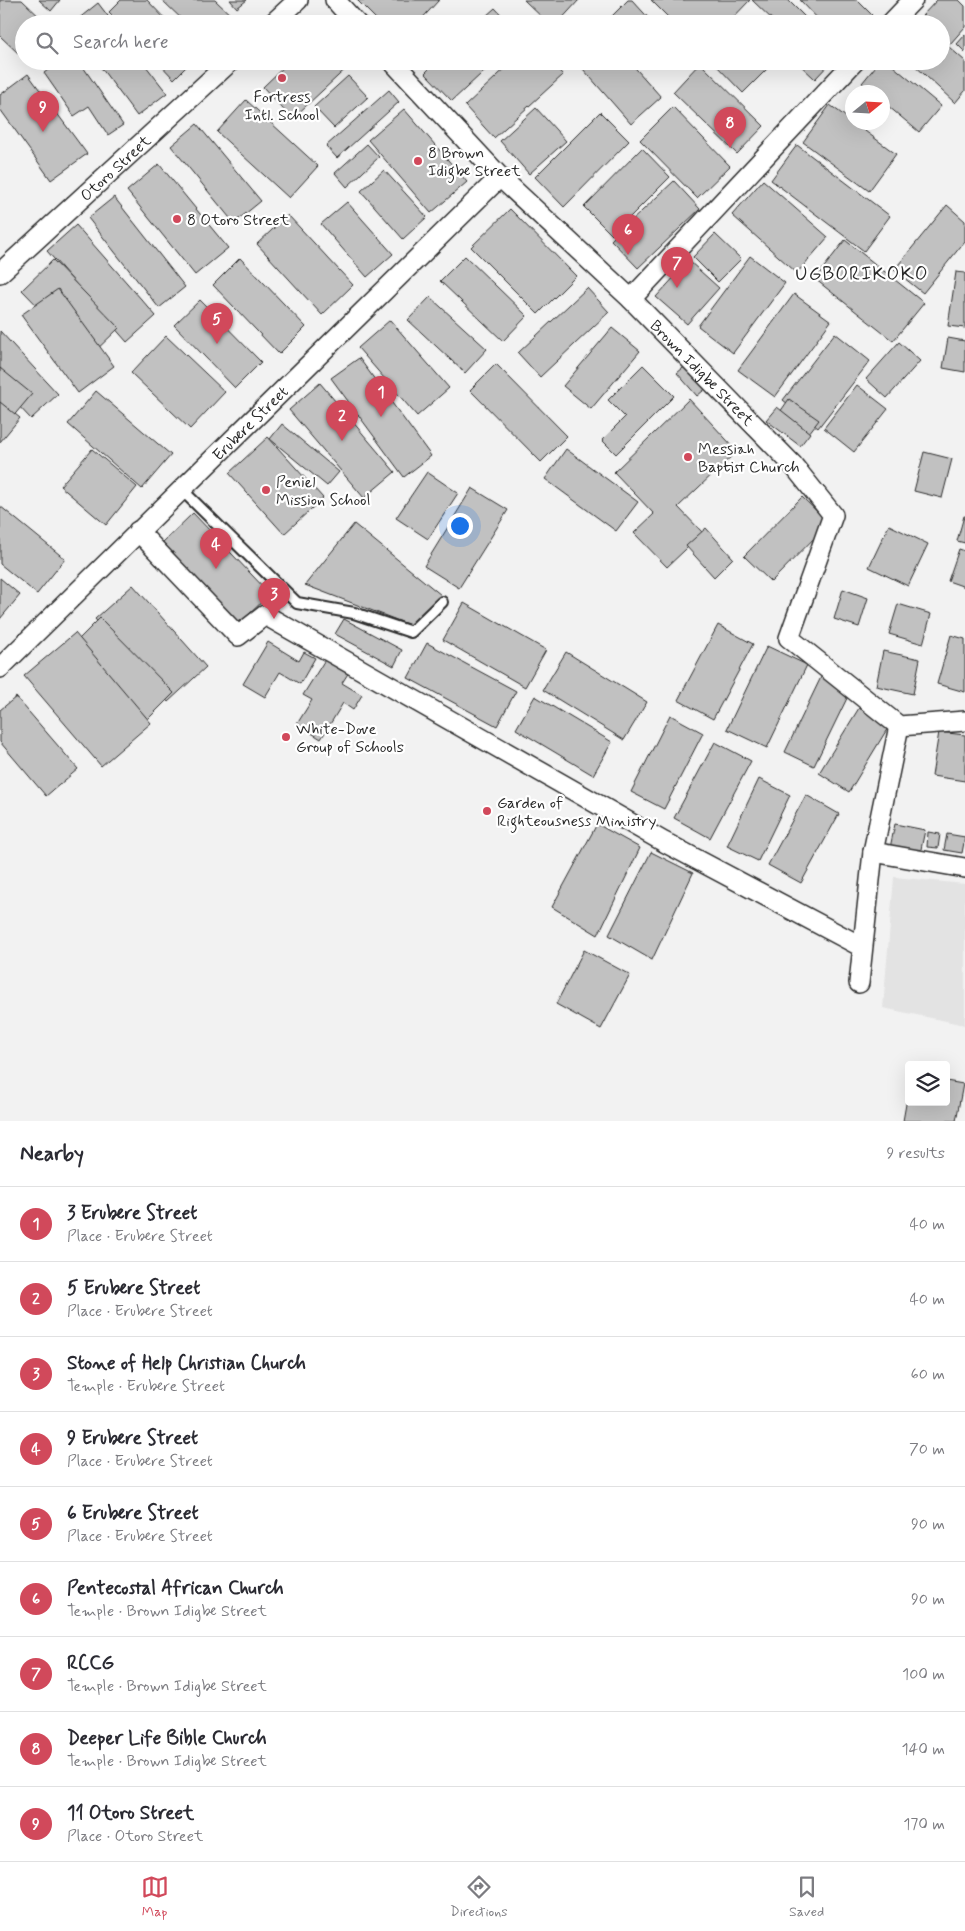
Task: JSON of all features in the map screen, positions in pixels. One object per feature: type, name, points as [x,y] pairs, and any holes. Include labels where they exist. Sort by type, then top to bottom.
[{"type":"street","points":[[282,15],[298,0]]},
{"type":"street","points":[[335,0],[349,15]]},
{"type":"street","points":[[899,15],[913,0]]},
{"type":"street","name":"Otoro Street","points":[[0,273],[221,70]]},
{"type":"street","name":"Brown Idigbe Street","points":[[400,70],[500,177],[631,298],[793,465],[833,515],[790,638],[899,726]]},
{"type":"street","points":[[631,298],[846,70]]},
{"type":"street","name":"Erubere Street","points":[[0,668],[500,177]]},
{"type":"street","points":[[138,531],[238,636],[265,615],[664,842],[862,947]]},
{"type":"street","points":[[859,983],[873,852],[899,726],[965,721]]},
{"type":"street","points":[[873,852],[965,868]]},
{"type":"lane","points":[[181,489],[297,603],[354,613],[410,632],[442,602]]},
{"type":"shaded area","points":[[894,877],[965,884],[965,1025],[883,1008]]},
{"type":"building","points":[[0,0],[22,0],[38,15],[15,15],[15,50],[0,36]]},
{"type":"building","points":[[39,0],[60,0],[51,11]]},
{"type":"building","points":[[121,0],[147,0],[161,15],[112,15],[109,12]]},
{"type":"building","points":[[162,0],[215,0],[231,15],[178,15]]},
{"type":"building","points":[[230,0],[247,0],[237,8]]},
{"type":"building","points":[[357,0],[439,0],[425,15],[372,15]]},
{"type":"building","points":[[524,0],[579,0],[565,15],[540,15]]},
{"type":"building","points":[[628,0],[632,0],[646,15],[613,15]]},
{"type":"building","points":[[651,0],[750,0],[736,15],[666,15]]},
{"type":"building","points":[[752,0],[788,0],[803,15],[768,15]]},
{"type":"building","points":[[800,0],[857,0],[872,15],[814,15]]},
{"type":"building","points":[[937,0],[959,0],[965,6],[965,27],[950,44],[950,15],[923,15]]},
{"type":"building","points":[[98,3],[107,15],[83,15]]},
{"type":"building","points":[[495,8],[502,15],[487,15]]},
{"type":"building","points":[[965,35],[965,52],[957,44]]},
{"type":"building","points":[[950,48],[965,61],[965,91],[955,103],[920,70],[950,70]]},
{"type":"building","points":[[48,70],[85,70],[123,125],[108,135],[89,106],[74,116],[44,73]]},
{"type":"building","points":[[103,70],[149,70],[167,93],[137,116]]},
{"type":"building","points":[[166,70],[183,70],[174,79]]},
{"type":"building","points":[[281,70],[344,70],[292,119],[263,87]]},
{"type":"building","points":[[428,70],[485,70],[452,101],[425,73]]},
{"type":"building","points":[[503,70],[558,70],[563,75],[494,138],[465,106]]},
{"type":"building","points":[[584,70],[637,70],[661,97],[631,124]]},
{"type":"building","points":[[693,70],[707,70],[764,126],[737,154],[673,92]]},
{"type":"building","points":[[721,70],[766,70],[743,93]]},
{"type":"building","points":[[806,70],[824,70],[815,79]]},
{"type":"building","points":[[873,70],[898,70],[941,106],[919,132],[890,108],[890,85],[864,85],[862,83]]},
{"type":"building","points":[[28,74],[87,154],[51,180],[0,109],[0,95]]},
{"type":"building","points":[[348,76],[368,97],[334,128],[314,107]]},
{"type":"building","points":[[389,90],[399,102],[337,158],[326,146]]},
{"type":"building","points":[[246,100],[318,166],[289,198],[217,132]]},
{"type":"building","points":[[830,105],[845,116],[845,130],[864,130],[896,154],[869,191],[803,142]]},
{"type":"building","points":[[673,107],[730,166],[697,198],[640,140]]},
{"type":"building","points":[[536,108],[566,141],[529,174],[500,141]]},
{"type":"building","name":"8 Brown Idigbe Street","points":[[404,109],[467,182],[431,213],[368,140]]},
{"type":"building","points":[[600,112],[629,141],[564,207],[535,177]]},
{"type":"building","points":[[197,124],[261,201],[234,223],[171,146]]},
{"type":"building","points":[[367,144],[379,157],[347,187],[335,173]]},
{"type":"building","points":[[797,145],[890,216],[864,251],[771,180]]},
{"type":"building","points":[[642,148],[670,177],[612,235],[584,207]]},
{"type":"building","name":"8 Otoro Street","points":[[159,164],[228,248],[195,275],[127,191]]},
{"type":"building","points":[[384,170],[427,217],[403,239],[361,191]]},
{"type":"building","points":[[763,180],[828,237],[797,273],[732,215]]},
{"type":"building","points":[[674,181],[700,209],[638,268],[611,240]]},
{"type":"building","points":[[114,197],[185,287],[159,308],[88,218]]},
{"type":"building","points":[[347,202],[393,254],[367,277],[321,224]]},
{"type":"building","points":[[947,205],[965,221],[965,241],[923,293],[894,270]]},
{"type":"building","points":[[510,209],[576,276],[538,314],[471,247]]},
{"type":"building","points":[[288,215],[353,285],[322,315],[257,244]]},
{"type":"building","points":[[76,225],[156,316],[127,342],[47,251]]},
{"type":"building","points":[[715,234],[741,259],[718,282],[693,257]]},
{"type":"building","points":[[845,240],[924,303],[893,341],[815,279]]},
{"type":"building","points":[[465,256],[527,316],[503,341],[440,281]]},
{"type":"building","points":[[750,256],[785,283],[733,353],[698,326]]},
{"type":"building","points":[[240,258],[306,327],[279,354],[213,285]]},
{"type":"building","points":[[53,260],[119,328],[88,358],[22,290]]},
{"type":"building","points":[[689,261],[719,288],[687,324],[656,297]]},
{"type":"building","points":[[956,272],[965,273],[965,328],[948,326]]},
{"type":"building","points":[[587,288],[609,312],[540,377],[518,353]]},
{"type":"building","points":[[58,289],[114,366],[78,393],[21,315]]},
{"type":"building","points":[[794,294],[831,321],[775,397],[738,370]]},
{"type":"building","points":[[430,297],[487,349],[465,373],[408,320]]},
{"type":"building","points":[[200,300],[261,362],[235,388],[174,325]]},
{"type":"building","points":[[390,320],[449,388],[417,416],[358,348]]},
{"type":"building","points":[[612,328],[640,351],[591,409],[563,386]]},
{"type":"building","points":[[0,331],[58,394],[31,419],[0,386]]},
{"type":"building","points":[[835,333],[870,361],[818,428],[783,400]]},
{"type":"building","points":[[166,336],[225,392],[190,429],[131,373]]},
{"type":"building","points":[[948,338],[965,341],[965,372],[943,368]]},
{"type":"building","points":[[899,342],[920,361],[887,398],[866,379]]},
{"type":"building","points":[[359,358],[431,456],[404,477],[331,378]]},
{"type":"building","points":[[689,363],[709,386],[697,396],[677,373]]},
{"type":"building","points":[[496,364],[567,436],[541,462],[470,390]]},
{"type":"building","points":[[643,365],[674,396],[616,454],[602,440],[625,417],[608,400]]},
{"type":"building","points":[[0,368],[32,394],[6,425],[0,421]]},
{"type":"building","points":[[320,383],[395,472],[364,498],[289,410]]},
{"type":"building","points":[[857,385],[888,409],[854,452],[824,428]]},
{"type":"building","points":[[96,391],[171,455],[142,489],[68,424]]},
{"type":"building","points":[[689,399],[737,451],[678,507],[703,533],[667,567],[634,533],[654,514],[614,472]]},
{"type":"building","points":[[789,399],[819,420],[809,433],[780,412]]},
{"type":"building","points":[[0,402],[20,418],[0,442]]},
{"type":"building","points":[[777,407],[810,433],[800,446],[766,420]]},
{"type":"building","points":[[282,424],[339,472],[327,486],[270,439]]},
{"type":"building","points":[[268,437],[323,498],[284,534],[229,473]]},
{"type":"building","points":[[92,449],[137,487],[106,525],[60,486]]},
{"type":"building","points":[[566,449],[638,502],[616,531],[545,479]]},
{"type":"building","points":[[924,452],[952,459],[942,498],[914,491]]},
{"type":"building","points":[[427,472],[458,493],[428,539],[396,518]]},
{"type":"building","points":[[472,488],[508,510],[459,588],[424,566]]},
{"type":"building","points":[[802,497],[829,523],[771,582],[744,556]]},
{"type":"building","points":[[0,506],[65,559],[37,594],[0,564]]},
{"type":"building","points":[[193,513],[270,594],[238,625],[161,544]]},
{"type":"building","points":[[965,516],[965,543],[957,541]]},
{"type":"building","points":[[354,524],[441,595],[415,627],[305,585]]},
{"type":"building","points":[[889,525],[928,544],[908,586],[869,567]]},
{"type":"building","points":[[706,528],[733,558],[714,577],[686,546]]},
{"type":"building","points":[[959,549],[965,551],[965,587],[948,581]]},
{"type":"building","points":[[0,578],[20,595],[0,619]]},
{"type":"building","points":[[133,585],[206,667],[168,702],[95,619]]},
{"type":"building","points":[[843,589],[868,598],[859,627],[834,619]]},
{"type":"building","points":[[464,603],[546,650],[525,687],[443,640]]},
{"type":"building","points":[[898,604],[931,614],[923,644],[889,634]]},
{"type":"building","points":[[100,618],[174,693],[144,723],[70,648]]},
{"type":"building","points":[[344,619],[402,650],[394,666],[335,634]]},
{"type":"building","points":[[718,625],[753,644],[713,719],[678,700]]},
{"type":"building","points":[[75,633],[151,723],[101,766],[24,676]]},
{"type":"building","points":[[951,635],[965,639],[965,692],[937,684]]},
{"type":"building","points":[[268,642],[299,661],[304,652],[315,658],[300,684],[280,672],[265,697],[243,684]]},
{"type":"building","points":[[427,643],[516,691],[497,726],[408,678]]},
{"type":"building","points":[[767,646],[807,665],[767,748],[727,729]]},
{"type":"building","points":[[883,651],[920,659],[913,694],[876,686]]},
{"type":"building","points":[[566,652],[647,702],[624,740],[543,690]]},
{"type":"building","points":[[326,658],[349,672],[342,683],[362,695],[353,710],[343,703],[321,739],[297,724],[312,700],[303,695]]},
{"type":"building","points":[[822,675],[851,690],[814,766],[785,752]]},
{"type":"building","points":[[535,696],[612,742],[593,775],[516,729]]},
{"type":"building","points":[[16,697],[78,769],[46,796],[0,742],[0,710]]},
{"type":"building","points":[[859,708],[889,726],[849,792],[819,773]]},
{"type":"building","points":[[670,715],[703,733],[664,809],[631,792]]},
{"type":"building","points":[[939,732],[965,735],[965,781],[932,776]]},
{"type":"building","points":[[715,742],[751,761],[710,838],[674,818]]},
{"type":"building","points":[[759,779],[790,795],[758,861],[727,846]]},
{"type":"building","points":[[806,795],[839,814],[801,883],[768,865]]},
{"type":"building","points":[[597,824],[640,848],[598,935],[552,907]]},
{"type":"building","points":[[895,824],[925,830],[920,854],[890,848]]},
{"type":"building","points":[[928,832],[940,834],[938,848],[927,847]]},
{"type":"building","points":[[947,834],[965,837],[962,853],[944,850]]},
{"type":"building","points":[[651,852],[693,873],[652,960],[609,935]]},
{"type":"building","points":[[584,950],[630,975],[601,1029],[556,1004]]},
{"type":"building","points":[[950,1082],[963,1084],[956,1121],[903,1121],[906,1106],[950,1106]]},
{"type":"place","name":"Fortress Intl. School","points":[[282,78]]},
{"type":"place","name":"11 Otoro Street","points":[[43,132]]},
{"type":"place","name":"Deeper Life Bible Church","points":[[730,148]]},
{"type":"place","name":"8 Brown Idigbe Street","points":[[418,161]]},
{"type":"place","name":"8 Otoro Street","points":[[177,219]]},
{"type":"place","name":"Pentecostal African Church","points":[[628,255]]},
{"type":"place","name":"RCCG","points":[[677,288]]},
{"type":"place","name":"6 Erubere Street","points":[[217,344]]},
{"type":"place","name":"3 Erubere Street","points":[[381,417]]},
{"type":"place","name":"5 Erubere Street","points":[[342,441]]},
{"type":"place","name":"Messiah Baptist Church","points":[[688,457]]},
{"type":"place","name":"Peniel Mission School","points":[[266,490]]},
{"type":"place","name":"9 Erubere Street","points":[[216,569]]},
{"type":"place","name":"Stone of Help Christian Church","points":[[274,619]]},
{"type":"place","name":"White-Dove Group of Schools","points":[[286,737]]},
{"type":"place","name":"Garden of Righteousness Ministry","points":[[487,811]]},
{"type":"district","name":"UGBORIKOKO","points":[[862,273]]}]
